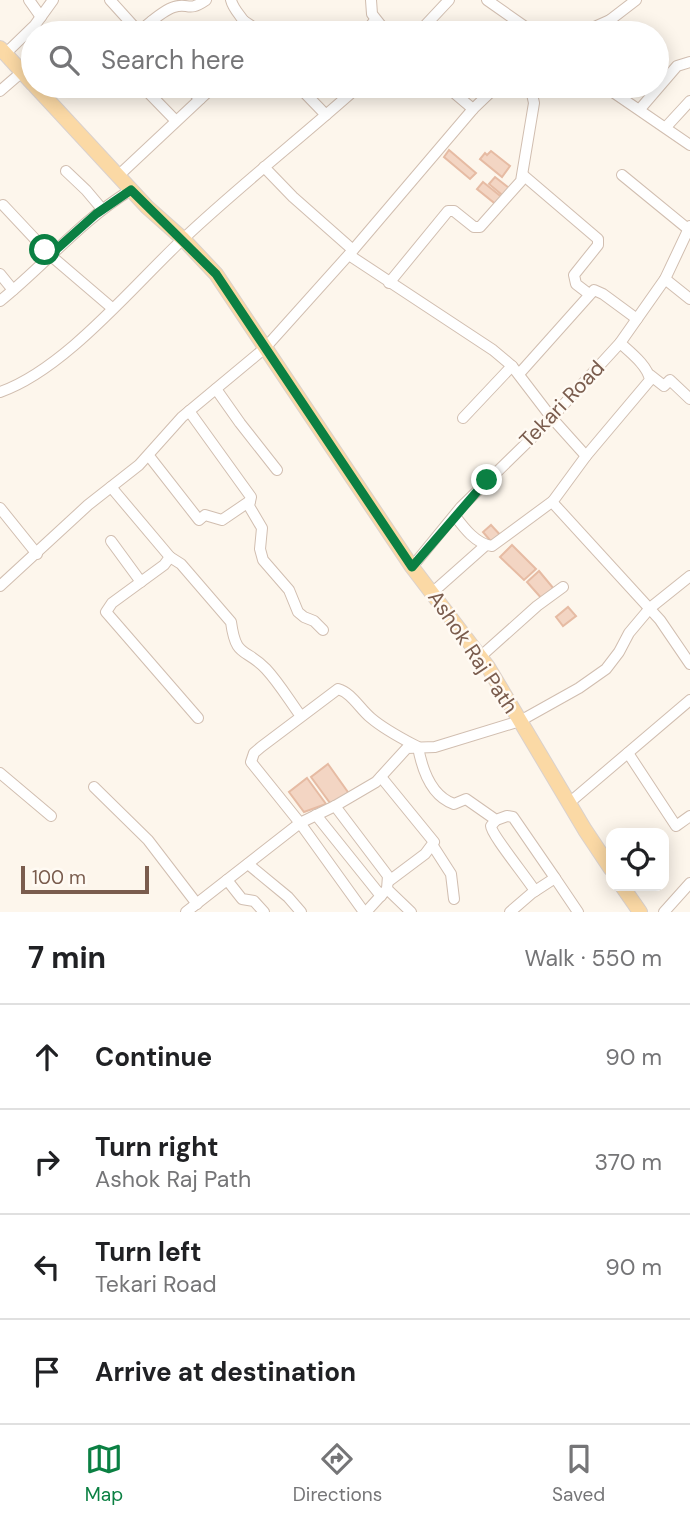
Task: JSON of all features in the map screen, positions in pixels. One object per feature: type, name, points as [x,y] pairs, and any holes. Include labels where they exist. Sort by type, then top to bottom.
[{"type":"main road","name":"Ashok Raj Path","points":[[3,51],[21,71]]},
{"type":"main road","name":"Ashok Raj Path","points":[[49,98],[131,190],[216,274],[412,567],[480,657],[606,861]]},
{"type":"main road","points":[[625,891],[640,912]]},
{"type":"street","points":[[29,0],[41,17]]},
{"type":"street","points":[[37,21],[53,0]]},
{"type":"street","points":[[110,0],[128,21]]},
{"type":"street","points":[[152,21],[175,3],[194,8],[206,0]]},
{"type":"street","points":[[231,0],[244,21]]},
{"type":"street","points":[[371,0],[375,20]]},
{"type":"street","points":[[429,21],[449,0]]},
{"type":"street","points":[[487,0],[517,21]]},
{"type":"street","points":[[610,20],[636,0]]},
{"type":"street","points":[[3,51],[21,35]]},
{"type":"street","points":[[669,75],[677,66],[690,62]]},
{"type":"street","points":[[0,91],[21,73]]},
{"type":"street","points":[[154,98],[176,121]]},
{"type":"street","points":[[310,98],[326,115]]},
{"type":"street","points":[[0,392],[38,373],[73,346],[183,239],[345,98]]},
{"type":"street","points":[[460,98],[473,109]]},
{"type":"street","points":[[0,586],[88,505],[149,456],[189,411],[265,348],[484,98]]},
{"type":"street","points":[[389,283],[448,211],[454,211],[474,227],[480,228],[517,188],[523,175],[533,98]]},
{"type":"street","points":[[623,98],[690,145]]},
{"type":"street","points":[[640,109],[649,98]]},
{"type":"street","points":[[118,176],[200,99]]},
{"type":"street","points":[[666,127],[690,101]]},
{"type":"street","points":[[264,167],[351,253],[389,283],[493,350],[516,370],[551,417],[586,456]]},
{"type":"street","points":[[66,171],[102,209]]},
{"type":"street","points":[[523,175],[598,239],[598,245],[574,275],[576,284],[589,294]]},
{"type":"street","points":[[622,175],[688,234]]},
{"type":"street","points":[[0,301],[102,209],[131,190]]},
{"type":"street","points":[[3,205],[50,255],[112,308]]},
{"type":"street","name":"Tekari Road","points":[[412,567],[455,516],[620,343],[665,279],[688,234]]},
{"type":"street","points":[[0,274],[13,290]]},
{"type":"street","points":[[665,279],[690,299]]},
{"type":"street","points":[[463,418],[516,370],[594,290],[637,319]]},
{"type":"street","points":[[620,343],[650,375],[664,386],[670,380],[690,399]]},
{"type":"street","points":[[455,516],[466,530],[486,545],[495,546],[553,500],[586,456],[646,386],[650,375]]},
{"type":"street","points":[[216,389],[277,470]]},
{"type":"street","points":[[189,411],[251,497],[248,506],[262,528],[260,549],[263,560],[289,590],[298,612],[323,630]]},
{"type":"street","points":[[149,456],[199,520],[205,515],[222,520],[250,500]]},
{"type":"street","points":[[111,487],[170,557],[181,564],[231,622],[231,632],[240,650],[266,670],[300,716]]},
{"type":"street","points":[[553,500],[556,508],[650,608],[690,664]]},
{"type":"street","points":[[0,509],[37,554]]},
{"type":"street","points":[[111,541],[141,582]]},
{"type":"street","points":[[433,592],[486,545]]},
{"type":"street","points":[[170,557],[164,565],[112,604],[106,612],[198,718]]},
{"type":"street","points":[[186,912],[300,823],[335,806],[381,777],[407,747],[435,747],[520,721],[579,688],[606,669],[629,633],[650,608],[690,576]]},
{"type":"street","points":[[480,657],[537,606],[563,587]]},
{"type":"street","points":[[433,846],[365,912],[300,823],[253,766],[251,758],[300,716],[338,689],[349,695],[379,724],[418,747],[427,779],[446,800],[454,804],[462,799],[471,801],[496,820]]},
{"type":"street","points":[[569,803],[690,700]]},
{"type":"street","points":[[628,752],[676,826],[690,816]]},
{"type":"street","points":[[0,773],[51,816]]},
{"type":"street","points":[[381,777],[433,838],[433,846],[451,874],[454,899]]},
{"type":"street","points":[[94,787],[148,840],[206,912]]},
{"type":"street","points":[[335,806],[388,876],[386,889]]},
{"type":"street","points":[[316,815],[411,912]]},
{"type":"street","points":[[535,891],[511,855],[493,835],[491,826],[496,820],[513,817],[579,912]]},
{"type":"street","points":[[248,864],[288,897],[301,912]]},
{"type":"street","points":[[510,912],[555,878]]},
{"type":"street","points":[[227,880],[242,900],[254,901],[264,912]]},
{"type":"street","points":[[664,912],[690,883]]},
{"type":"building","points":[[449,150],[476,173],[470,179],[444,157]]},
{"type":"building","points":[[491,151],[510,166],[502,177],[480,159]]},
{"type":"building","points":[[495,177],[513,191],[507,199],[489,184]]},
{"type":"building","points":[[483,182],[504,199],[498,206],[477,189]]},
{"type":"building","points":[[491,525],[503,538],[494,545],[483,532]]},
{"type":"building","points":[[512,545],[536,569],[524,580],[500,557]]},
{"type":"building","points":[[539,571],[554,589],[543,600],[527,582]]},
{"type":"building","points":[[568,607],[576,616],[563,626],[556,617]]},
{"type":"building","points":[[328,764],[350,795],[330,803],[311,777]]},
{"type":"building","points":[[307,778],[326,804],[304,812],[289,792]]},
{"type":"route","points":[[45,250],[50,255],[96,214],[131,190],[216,274],[412,567],[487,480]]}]
